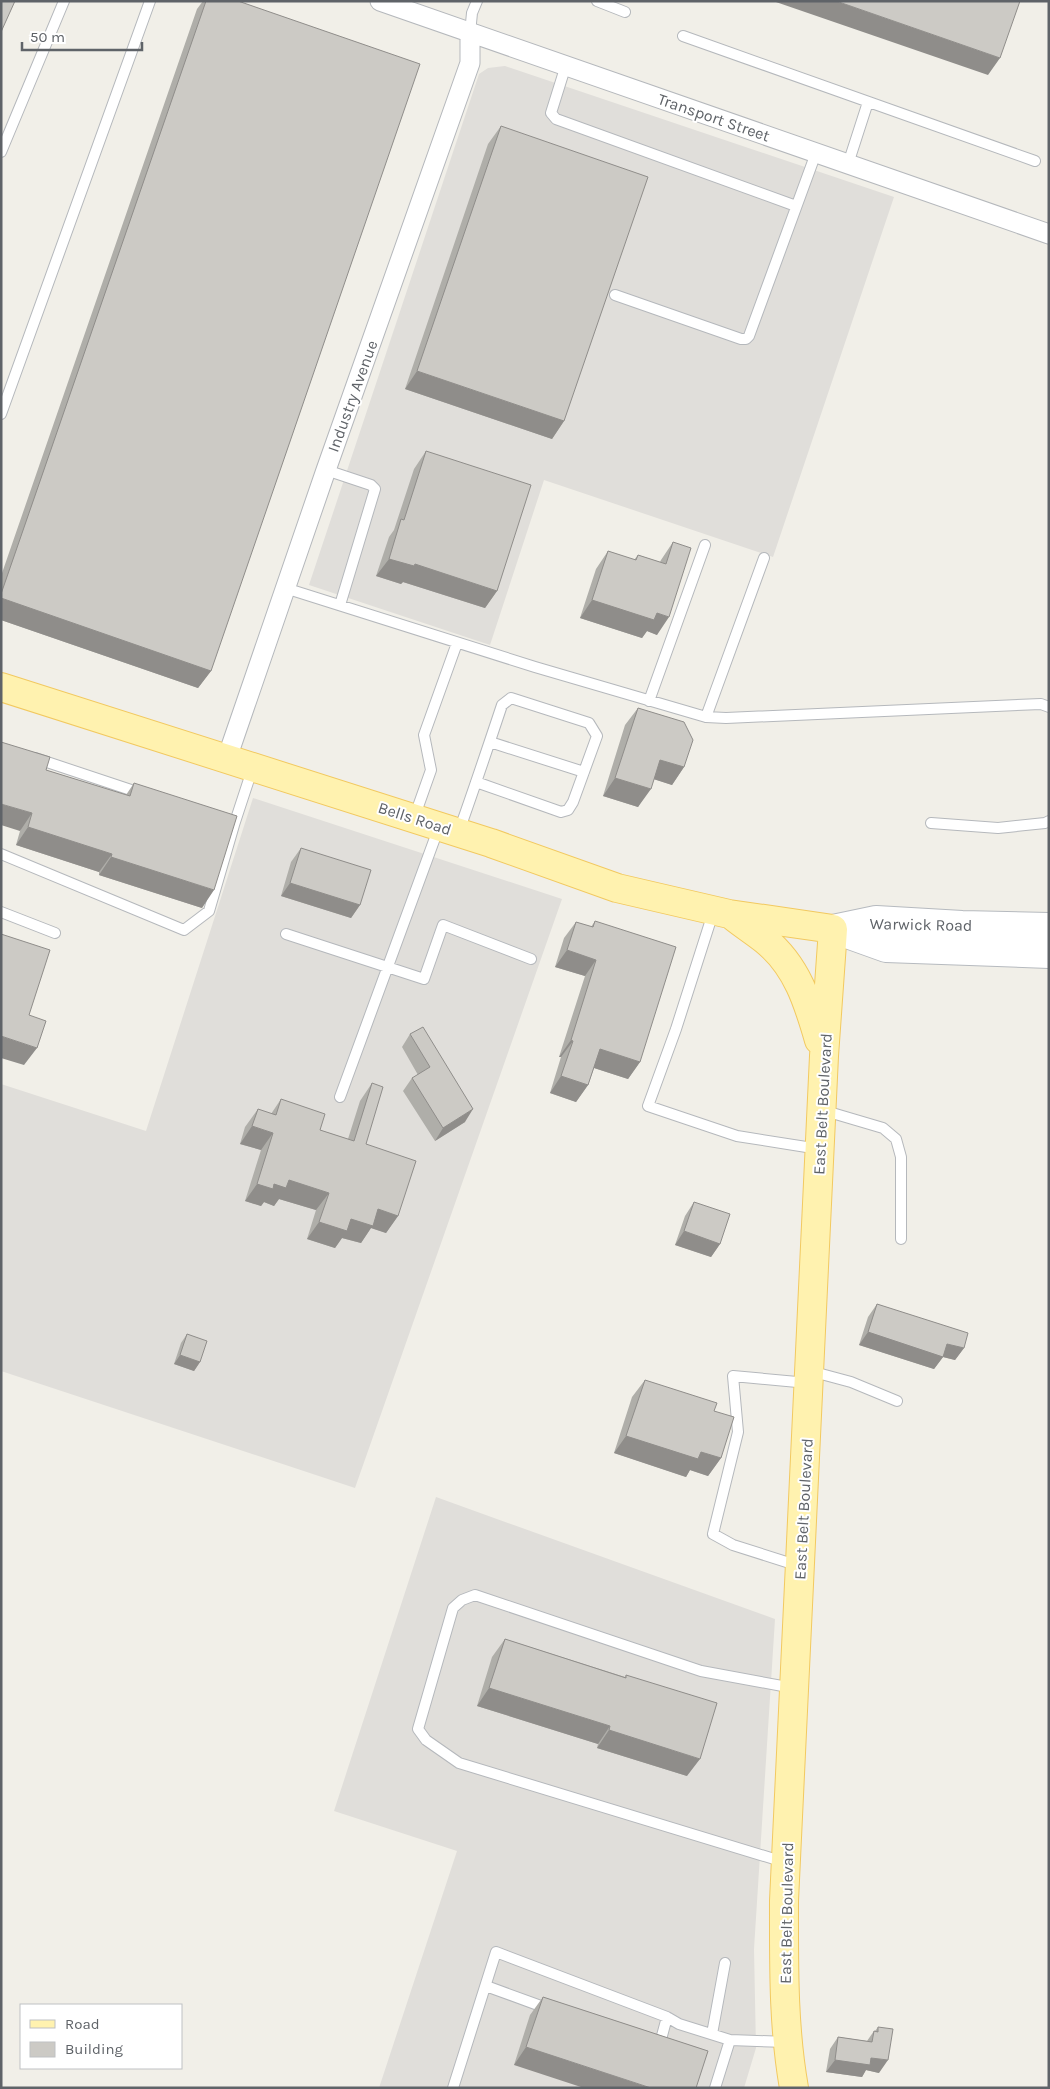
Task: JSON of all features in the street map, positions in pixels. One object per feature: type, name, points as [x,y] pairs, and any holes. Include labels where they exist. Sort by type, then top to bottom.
[{"type":"main road","name":"Bells Road","points":[[1,687],[437,826],[617,888],[722,912],[833,929]]},
{"type":"main road","points":[[722,912],[766,941],[796,975],[805,995],[824,1056]]},
{"type":"main road","name":"Warwick Road","points":[[833,929],[876,920],[962,925],[1049,927]]},
{"type":"main road","name":"Warwick Road","points":[[833,929],[886,948],[1049,954]]},
{"type":"main road","name":"East Belt Boulevard","points":[[794,2088],[785,2007],[784,1901],[824,1056],[833,929]]},
{"type":"street","name":"Transport Street","points":[[380,1],[1049,234]]},
{"type":"street","name":"Industry Avenue","points":[[226,758],[470,63],[470,33]]},
{"type":"lane","points":[[1,152],[64,1]]},
{"type":"lane","points":[[1,414],[150,1]]},
{"type":"lane","points":[[470,33],[472,13],[477,1]]},
{"type":"lane","points":[[597,1],[625,12]]},
{"type":"lane","points":[[683,36],[1035,161]]},
{"type":"lane","points":[[566,66],[551,113],[556,119],[796,206]]},
{"type":"lane","points":[[848,164],[868,102]]},
{"type":"lane","points":[[615,296],[741,339],[746,339],[816,152]]},
{"type":"lane","points":[[326,470],[371,485],[375,489],[340,605]]},
{"type":"lane","points":[[649,701],[705,545]]},
{"type":"lane","points":[[706,717],[764,558]]},
{"type":"lane","points":[[285,588],[706,717],[726,718],[1041,704],[1049,707]]},
{"type":"lane","points":[[437,826],[424,735],[457,642]]},
{"type":"lane","points":[[340,1097],[437,826],[476,782],[502,705],[511,698],[589,723],[597,736],[573,802],[568,810],[560,812],[476,782]]},
{"type":"lane","points":[[490,742],[584,772]]},
{"type":"lane","points":[[29,756],[150,797]]},
{"type":"lane","points":[[1,854],[184,930],[209,911],[253,766]]},
{"type":"lane","points":[[216,819],[234,825]]},
{"type":"lane","points":[[931,823],[998,828],[1049,821]]},
{"type":"lane","points":[[1,912],[56,932]]},
{"type":"lane","points":[[722,912],[676,1028],[648,1106],[737,1136],[820,1149]]},
{"type":"lane","points":[[286,934],[424,979],[443,925],[532,959]]},
{"type":"lane","points":[[822,1110],[882,1128],[896,1139],[900,1157],[901,1239]]},
{"type":"lane","points":[[800,1566],[733,1545],[713,1534],[738,1432],[733,1376],[809,1377],[851,1382],[897,1401]]},
{"type":"lane","points":[[786,1863],[459,1763],[426,1740],[418,1729],[453,1608],[462,1600],[475,1595],[700,1671],[794,1688]]},
{"type":"lane","points":[[453,2088],[496,1952],[667,2017],[679,2024],[730,2040],[788,2042]]},
{"type":"lane","points":[[712,2034],[726,1963]]},
{"type":"lane","points":[[486,1986],[559,2012]]},
{"type":"lane","points":[[650,2044],[659,2047],[667,2017]]},
{"type":"lane","points":[[715,2088],[730,2040]]},
{"type":"shaded area","points":[[505,66],[894,197],[773,557],[544,480],[490,645],[309,585],[479,74],[488,68]]},
{"type":"shaded area","points":[[253,798],[562,899],[355,1488],[1,1371],[1,1084],[146,1131]]},
{"type":"shaded area","points":[[436,1497],[775,1619],[754,1949],[756,2048],[744,2088],[379,2088],[457,1851],[334,1811]]},
{"type":"building","points":[[1,1],[15,1],[1,32]]},
{"type":"building","points":[[206,1],[238,1],[420,64],[211,671],[1,598]]},
{"type":"building","points":[[836,1],[1020,1],[1000,58]]},
{"type":"building","points":[[501,126],[648,177],[564,421],[417,371]]},
{"type":"building","points":[[426,451],[531,485],[497,591],[415,564],[414,566],[389,559],[401,519],[404,520]]},
{"type":"building","points":[[673,542],[691,548],[669,617],[657,613],[654,620],[592,600],[608,551],[636,560],[638,555],[666,564]]},
{"type":"building","points":[[638,708],[684,722],[693,740],[684,767],[660,760],[651,789],[615,778]]},
{"type":"building","points":[[1,742],[50,757],[46,770],[130,796],[134,783],[237,816],[214,890],[111,857],[112,854],[28,827],[32,813],[1,804]]},
{"type":"building","points":[[301,848],[371,870],[360,905],[290,883]]},
{"type":"building","points":[[595,921],[676,947],[640,1062],[600,1049],[588,1085],[561,1076],[596,960],[567,950],[576,922],[593,927]]},
{"type":"building","points":[[1,934],[50,950],[29,1015],[46,1021],[37,1048],[1,1036]]},
{"type":"building","points":[[423,1027],[473,1109],[443,1128],[412,1078],[430,1067],[410,1034]]},
{"type":"building","points":[[372,1083],[383,1087],[366,1144],[416,1161],[398,1216],[378,1209],[373,1226],[351,1219],[347,1231],[319,1222],[329,1193],[289,1180],[286,1188],[274,1184],[273,1189],[257,1184],[273,1133],[252,1126],[258,1109],[276,1115],[281,1099],[325,1114],[320,1130],[354,1141]]},
{"type":"building","points":[[694,1202],[730,1214],[720,1244],[684,1231]]},
{"type":"building","points":[[877,1304],[968,1333],[964,1348],[947,1344],[943,1357],[868,1332]]},
{"type":"building","points":[[187,1334],[207,1341],[200,1362],[180,1355]]},
{"type":"building","points":[[645,1380],[717,1403],[714,1411],[734,1417],[721,1458],[701,1452],[698,1459],[626,1436]]},
{"type":"building","points":[[505,1639],[626,1678],[626,1675],[717,1703],[700,1759],[609,1730],[610,1726],[489,1688]]},
{"type":"building","points":[[543,1997],[708,2051],[696,2088],[651,2088],[526,2047]]},
{"type":"building","points":[[878,2027],[893,2029],[888,2060],[871,2058],[870,2065],[835,2060],[838,2037],[872,2042],[874,2031],[878,2032]]}]
